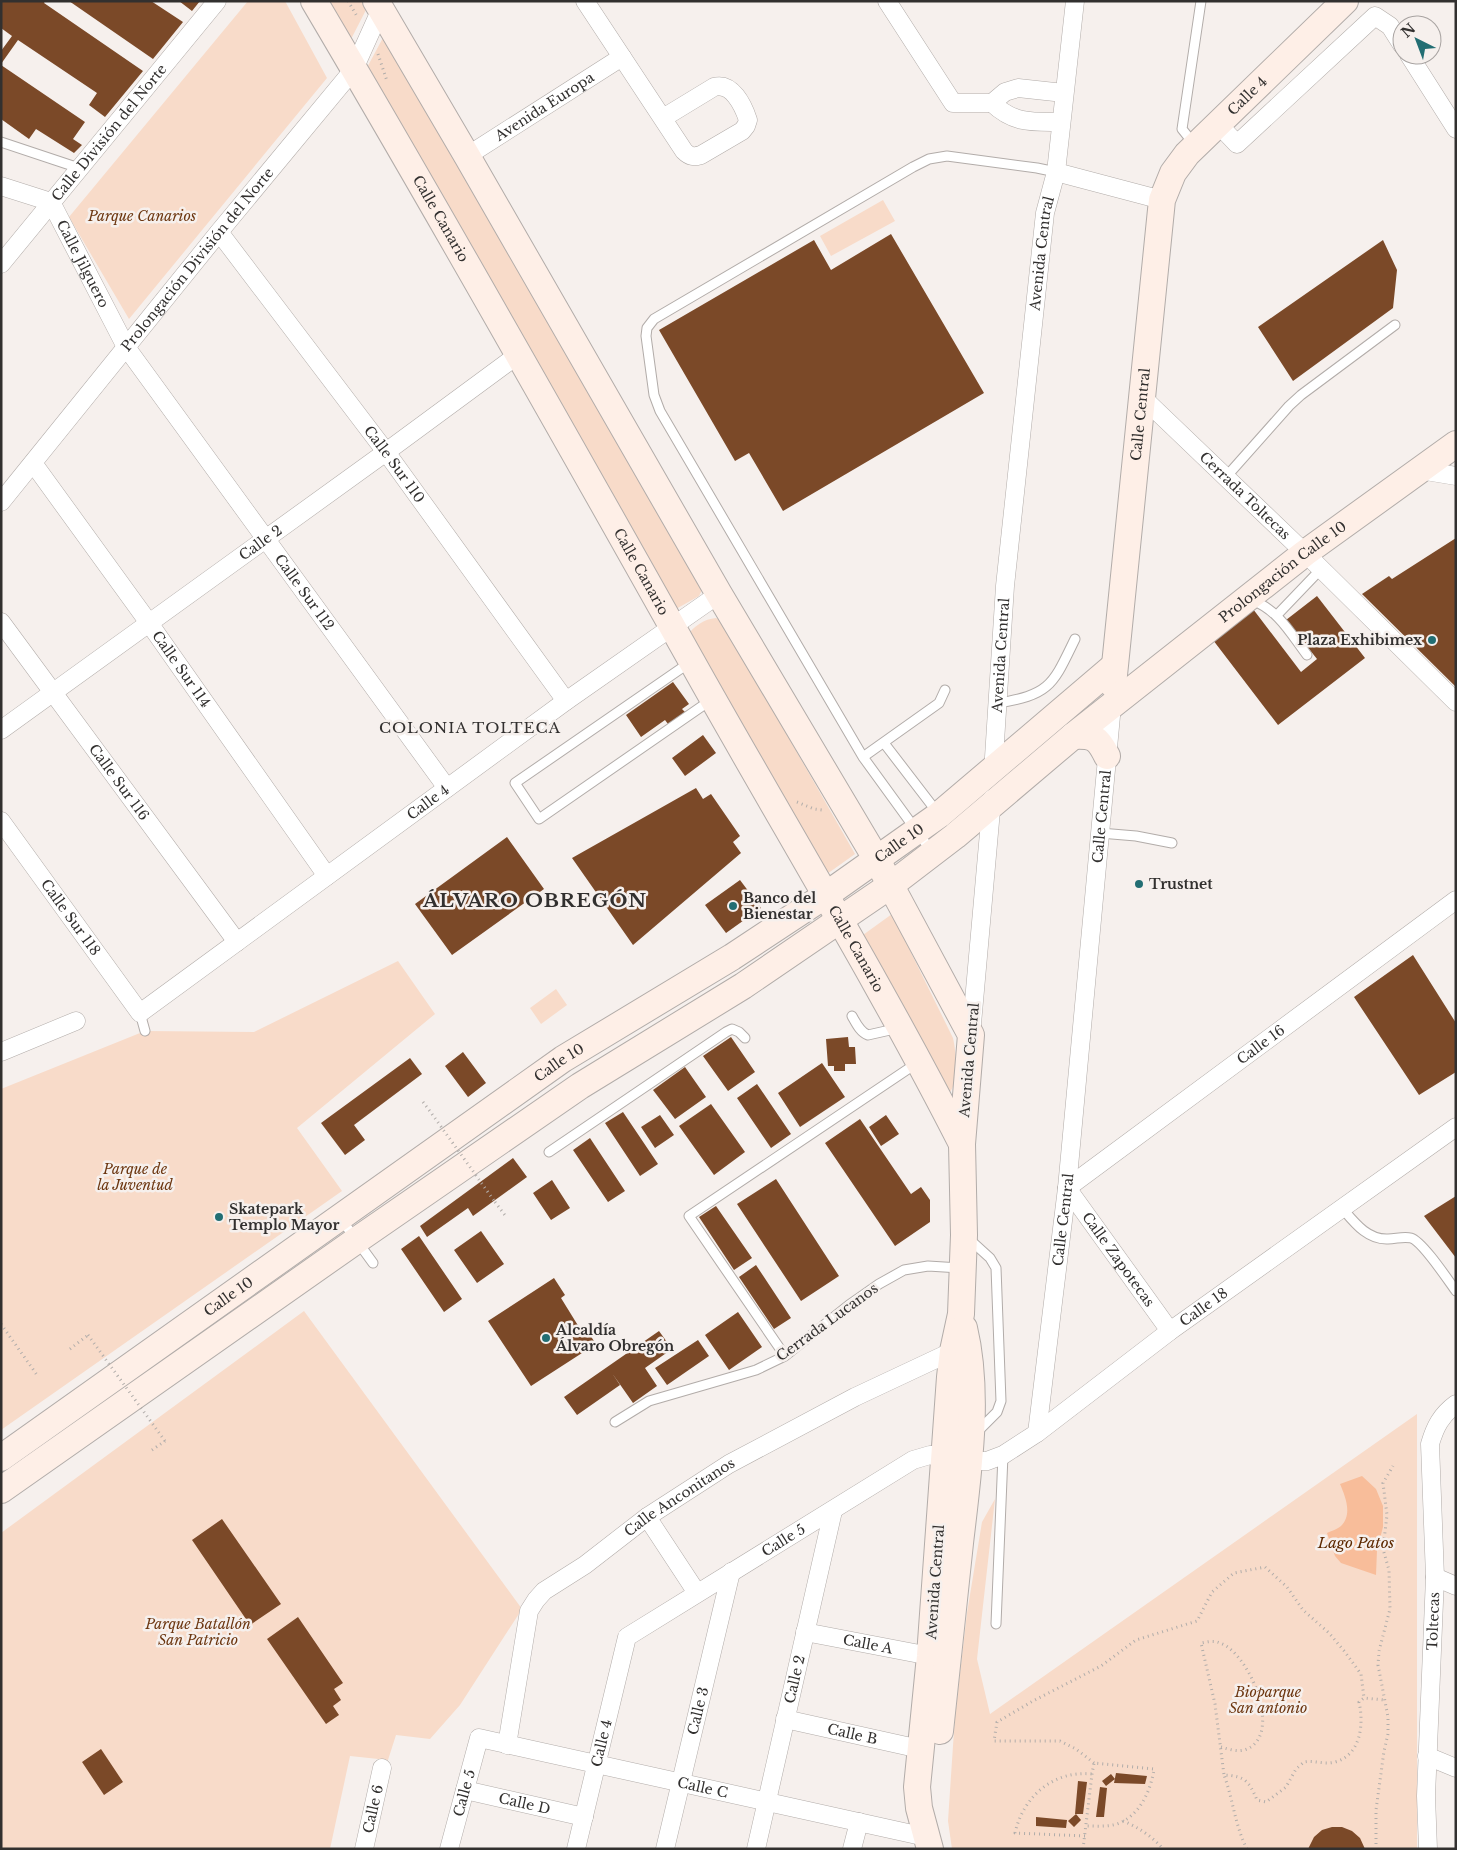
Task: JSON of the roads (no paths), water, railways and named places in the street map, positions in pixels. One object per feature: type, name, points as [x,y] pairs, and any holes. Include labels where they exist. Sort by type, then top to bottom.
[{"type":"street","name":"Calle División del Norte","points":[[1,264],[217,1]]},
{"type":"street","name":"Calle Canario","points":[[314,1],[519,354],[691,661],[841,920],[920,1062],[962,1144]]},
{"type":"street","points":[[584,1],[684,151],[689,156],[702,155],[742,131],[748,120],[732,91],[727,86],[720,85],[663,118]]},
{"type":"street","points":[[887,1],[953,103],[992,102],[1006,92],[1018,88],[1064,93]]},
{"type":"street","name":"Avenida Central","points":[[933,1845],[919,1808],[920,1749],[930,1656],[972,1376],[961,1349],[964,1235],[962,1144],[992,804],[1005,586],[1044,222],[1056,172],[1075,1]]},
{"type":"street","name":"Calle 4","points":[[1162,200],[1173,174],[1187,154],[1345,1]]},
{"type":"street","name":"Prolongación División del Norte","points":[[1,502],[218,232],[354,69],[378,5]]},
{"type":"street","points":[[378,5],[467,156],[718,594],[877,860],[971,1035]]},
{"type":"street","points":[[1218,124],[1236,144],[1375,16],[1392,29]]},
{"type":"street","name":"Avenida Europa","points":[[467,156],[622,57]]},
{"type":"street","points":[[1414,65],[1456,129]]},
{"type":"street","points":[[992,102],[1003,113],[1014,119],[1061,122]]},
{"type":"street","points":[[1056,172],[1162,200]]},
{"type":"street","points":[[1,186],[51,202]]},
{"type":"street","name":"Calle Central","points":[[1037,1433],[1066,1188],[1112,705],[1113,667],[1162,200]]},
{"type":"street","name":"Calle Jilguero","points":[[51,202],[126,347]]},
{"type":"street","name":"Calle Sur 110","points":[[218,232],[386,452],[566,701]]},
{"type":"street","name":"Calle Sur 112","points":[[126,347],[447,788]]},
{"type":"street","name":"Calle 2","points":[[1,730],[519,354]]},
{"type":"street","name":"Cerrada Toltecas","points":[[1141,396],[1456,702]]},
{"type":"street","name":"Prolongación Calle 10","points":[[1112,705],[1247,599],[1313,561],[1420,470],[1456,444]]},
{"type":"street","name":"Calle Sur 114","points":[[33,463],[327,876]]},
{"type":"street","points":[[1420,470],[1456,476]]},
{"type":"street","name":"Calle 4","points":[[140,1013],[566,701],[718,594]]},
{"type":"street","name":"Calle Sur 116","points":[[1,622],[237,942]]},
{"type":"street","name":"Calle 10","points":[[1,1490],[580,1086],[744,986],[933,854],[947,826],[994,769],[1113,667]]},
{"type":"street","name":"Calle 10","points":[[1,1458],[562,1059],[732,957],[826,895],[917,831],[947,826],[992,804],[1112,705]]},
{"type":"street","points":[[1073,736],[1086,735],[1095,738],[1107,756]]},
{"type":"street","name":"Calle Sur 118","points":[[1,821],[140,1013]]},
{"type":"street","name":"Calle 16","points":[[1066,1188],[1456,900]]},
{"type":"street","points":[[1,1052],[76,1022]]},
{"type":"street","name":"Calle 18","points":[[962,1452],[987,1461],[1003,1455],[1037,1433],[1170,1331],[1456,1126]]},
{"type":"street","name":"Calle Zapotecas","points":[[1066,1188],[1170,1331]]},
{"type":"street","name":"Calle Anconitanos","points":[[507,1745],[529,1611],[544,1591],[585,1565],[647,1516],[729,1464],[854,1397],[961,1349]]},
{"type":"street","name":"Toltecas","points":[[1428,1849],[1427,1756],[1435,1577],[1430,1444],[1435,1427],[1456,1404]]},
{"type":"street","name":"Avenida Central","points":[[933,1845],[936,1818],[936,1773],[962,1452]]},
{"type":"street","name":"Calle 5","points":[[627,1637],[913,1460],[930,1455],[962,1452]]},
{"type":"street","name":"Calle 2","points":[[756,1849],[833,1511]]},
{"type":"street","points":[[647,1516],[697,1593]]},
{"type":"street","name":"Calle 3","points":[[664,1849],[731,1572]]},
{"type":"street","points":[[1435,1577],[1456,1586]]},
{"type":"street","name":"Calle A","points":[[805,1632],[930,1656]]},
{"type":"street","name":"Calle 4","points":[[576,1849],[627,1637]]},
{"type":"street","name":"Calle B","points":[[785,1719],[920,1749]]},
{"type":"street","name":"Calle 5","points":[[449,1849],[479,1738]]},
{"type":"street","name":"Calle C","points":[[479,1738],[859,1822],[933,1845]]},
{"type":"street","points":[[1427,1756],[1456,1768]]},
{"type":"street","name":"Calle 6","points":[[364,1849],[382,1768]]},
{"type":"street","name":"Calle D","points":[[465,1790],[584,1817]]},
{"type":"street","points":[[852,1849],[859,1822]]},
{"type":"lane","points":[[1195,146],[1182,129],[1201,1]]},
{"type":"lane","points":[[1,142],[79,168]]},
{"type":"lane","points":[[933,854],[862,757],[660,411],[654,395],[646,336],[647,328],[654,319],[905,171],[929,159],[947,156],[1056,172]]},
{"type":"lane","points":[[1226,477],[1301,395],[1396,325]]},
{"type":"lane","points":[[1277,615],[1313,561]]},
{"type":"lane","points":[[1247,599],[1260,603],[1277,615],[1307,655]]},
{"type":"lane","points":[[997,703],[1014,701],[1039,693],[1049,685],[1058,674],[1075,639]]},
{"type":"lane","points":[[691,661],[515,783],[539,820],[713,698]]},
{"type":"lane","points":[[862,757],[939,703],[945,690]]},
{"type":"lane","points":[[884,743],[947,826]]},
{"type":"lane","points":[[1100,833],[1136,836],[1172,843]]},
{"type":"lane","points":[[140,1013],[145,1031]]},
{"type":"lane","points":[[852,1016],[860,1030],[868,1034],[901,1028]]},
{"type":"lane","points":[[549,1152],[726,1032],[732,1029],[745,1038]]},
{"type":"lane","points":[[784,1356],[689,1216],[920,1062]]},
{"type":"lane","points":[[1342,1208],[1362,1230],[1377,1238],[1412,1238],[1421,1244],[1456,1291]]},
{"type":"lane","points":[[340,1216],[373,1263]]},
{"type":"lane","points":[[962,1452],[997,1412],[1001,1401],[996,1268],[990,1258],[964,1235]]},
{"type":"lane","name":"Cerrada Lucanos","points":[[615,1422],[649,1401],[756,1370],[784,1356],[832,1318],[880,1284],[904,1270],[928,1266],[963,1268]]},
{"type":"lane","points":[[996,1624],[1003,1455]]},
{"type":"water","name":"Lago Patos","points":[[1362,1476],[1376,1489],[1383,1506],[1383,1527],[1377,1550],[1376,1575],[1341,1563],[1335,1556],[1327,1533],[1341,1526],[1347,1516],[1347,1505],[1340,1484]]},
{"type":"place","name":"Plaza Exhibimex","points":[[1432,640]]},
{"type":"place","name":"Trustnet","points":[[1139,884]]},
{"type":"place","name":"Banco del Bienestar","points":[[733,906]]},
{"type":"place","name":"Skatepark Templo Mayor","points":[[219,1217]]},
{"type":"place","name":"Alcaldía Álvaro Obregón","points":[[546,1338]]},
{"type":"district","name":"COLONIA TOLTECA","points":[[470,728]]},
{"type":"district","name":"ÁLVARO OBREGÓN","points":[[535,900]]},
{"type":"park label","name":"Parque Canarios","points":[[142,216]]},
{"type":"park label","name":"Parque de la Juventud","points":[[135,1178]]},
{"type":"park label","name":"Parque Batallón San Patricio","points":[[198,1632]]},
{"type":"park label","name":"Bioparque San antonio","points":[[1268,1700]]}]
